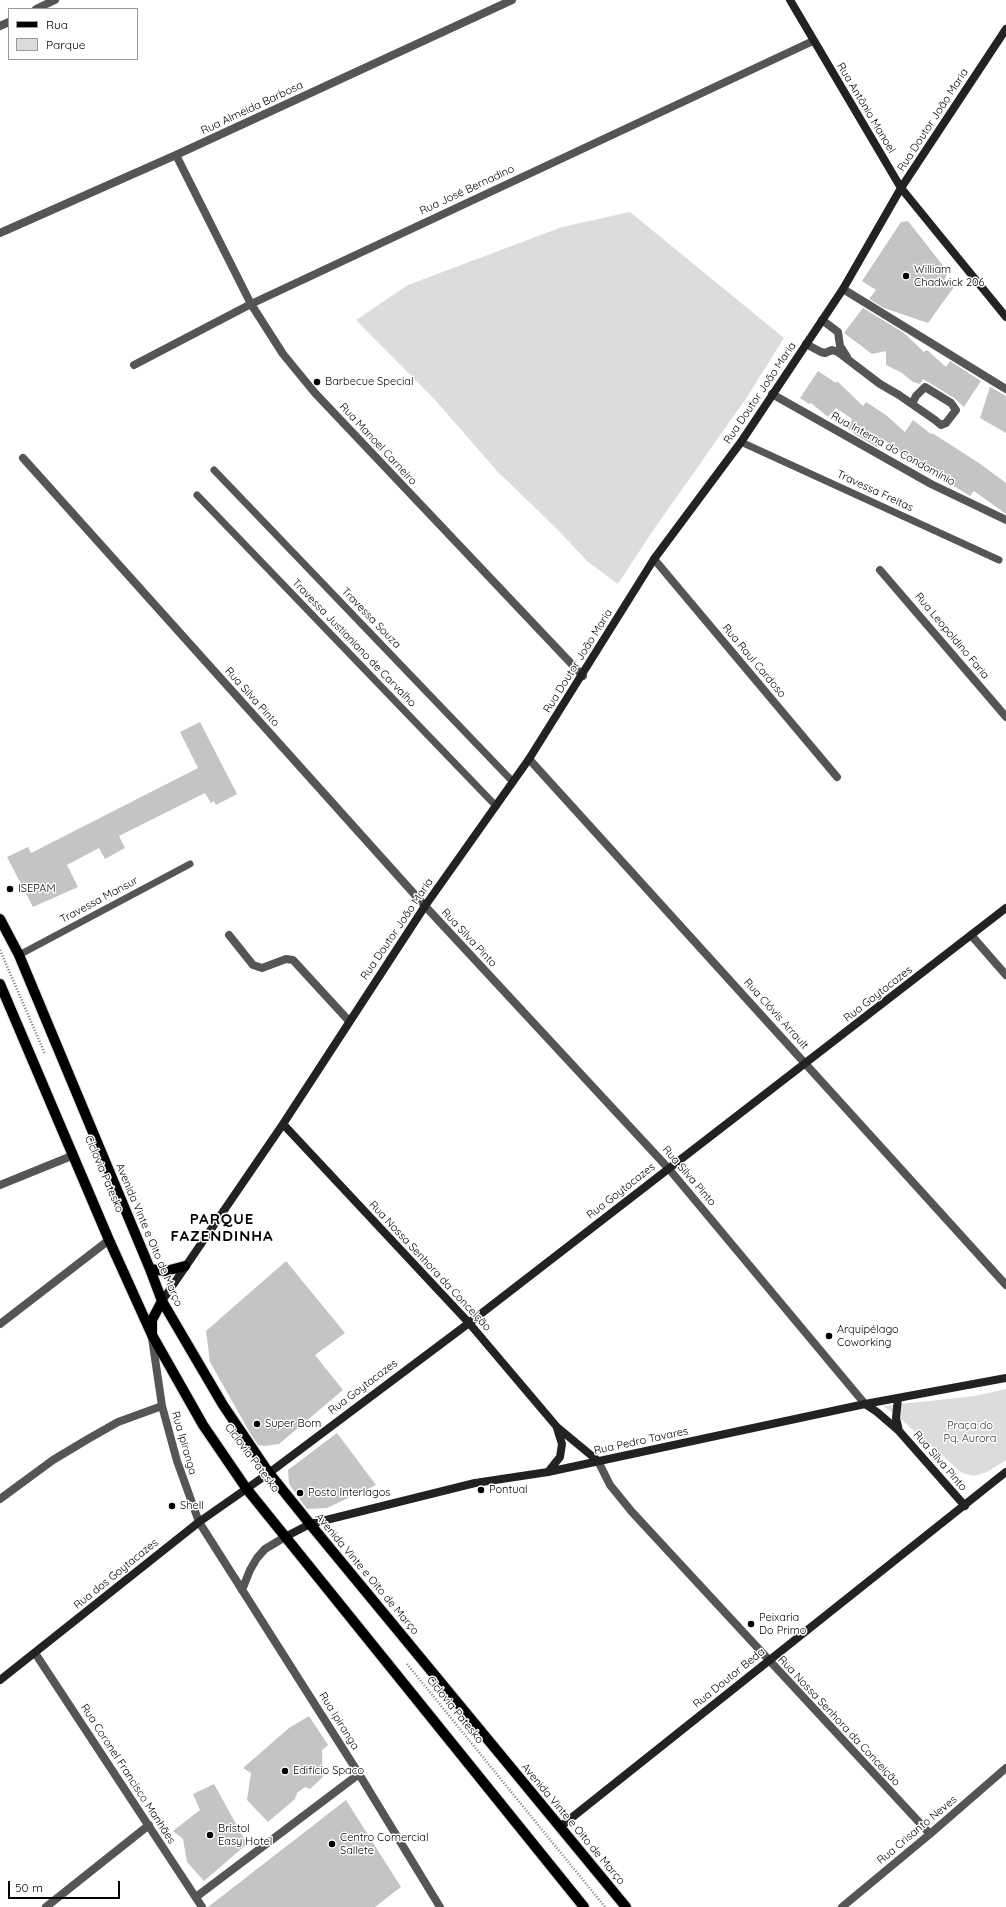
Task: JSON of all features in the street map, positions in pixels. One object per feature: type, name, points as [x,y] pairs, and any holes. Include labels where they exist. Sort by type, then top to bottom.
[{"type":"main road","name":"Avenida Vinte e Oito de Março","points":[[0,919],[19,955],[162,1301],[222,1405],[269,1473],[310,1524],[626,1907]]},
{"type":"main road","points":[[0,984],[109,1240],[152,1335],[203,1425],[246,1488],[584,1907]]},
{"type":"main road","points":[[150,1269],[166,1271],[185,1266]]},
{"type":"main road","points":[[152,1335],[152,1320],[162,1301]]},
{"type":"street","points":[[38,8],[55,0]]},
{"type":"street","name":"Rua Almeida Barbosa","points":[[0,233],[176,155],[512,0]]},
{"type":"street","name":"Rua Antônio Manoel","points":[[790,0],[901,188],[1006,317]]},
{"type":"street","name":"Rua Doutor João Maria","points":[[162,1301],[283,1124],[425,906],[529,759],[583,676],[654,559],[741,442],[843,289],[901,188],[1006,29]]},
{"type":"street","name":"Rua José Bernadino","points":[[134,366],[251,304],[813,41]]},
{"type":"street","name":"Rua Manoel Carneiro","points":[[176,155],[251,304],[283,354],[315,393],[583,676]]},
{"type":"street","points":[[843,289],[1006,389]]},
{"type":"street","points":[[822,320],[838,332],[840,346],[845,351],[848,359]]},
{"type":"street","points":[[806,344],[825,353],[832,350],[848,359],[880,384],[941,424],[946,424],[956,410],[951,403],[925,387],[916,396],[912,404]]},
{"type":"street","name":"Rua Interna do Condomínio","points":[[772,394],[931,484],[1006,520]]},
{"type":"street","name":"Rua Silva Pinto","points":[[23,458],[425,906],[669,1169],[865,1404],[883,1416],[899,1431],[965,1506]]},
{"type":"street","name":"Rua Raul Cardoso","points":[[654,559],[837,777]]},
{"type":"street","name":"Rua Leopoldino Faria","points":[[880,570],[1006,717]]},
{"type":"street","name":"Rua Clóvis Arrault","points":[[529,759],[1006,1285]]},
{"type":"street","name":"Rua Goytacazes","points":[[246,1488],[269,1473],[468,1323],[806,1064],[1006,908]]},
{"type":"street","points":[[229,935],[254,965],[262,968],[286,960],[293,960],[349,1021]]},
{"type":"street","points":[[971,935],[1006,975]]},
{"type":"street","name":"Rua Nossa Senhora da Conceição","points":[[283,1124],[468,1323],[557,1427],[598,1462],[610,1485],[632,1512],[768,1661],[930,1834]]},
{"type":"street","points":[[0,1185],[74,1155]]},
{"type":"street","points":[[0,1324],[109,1240]]},
{"type":"street","name":"Rua Ipiranga","points":[[152,1335],[162,1406],[177,1461],[199,1522],[359,1774],[440,1907]]},
{"type":"street","name":"Rua Pedro Tavares","points":[[285,1537],[310,1524],[476,1483],[548,1472],[865,1404],[1006,1378]]},
{"type":"street","name":"Rua Silva Pinto","points":[[898,1398],[896,1418],[899,1431]]},
{"type":"street","points":[[0,1499],[53,1460],[88,1438],[118,1422],[162,1406]]},
{"type":"street","name":"Rua Nossa Senhora da Conceição","points":[[548,1472],[560,1457],[562,1444],[557,1427]]},
{"type":"street","name":"Rua Doutor Beda","points":[[560,1827],[1006,1472]]},
{"type":"street","name":"Rua dos Goytacazes","points":[[0,1680],[199,1522],[246,1488]]},
{"type":"street","points":[[242,1590],[250,1570],[257,1558],[265,1549],[285,1537]]},
{"type":"street","name":"Rua Coronel Francisco Manhães","points":[[35,1653],[202,1907]]},
{"type":"street","name":"Rua Crisanto Neves","points":[[842,1907],[930,1834],[1006,1768]]},
{"type":"street","points":[[196,1897],[359,1774]]},
{"type":"street","points":[[46,1907],[149,1825]]},
{"type":"lane","name":"Travessa Freitas","points":[[741,442],[999,560]]},
{"type":"lane","name":"Travessa Souza","points":[[214,470],[513,782]]},
{"type":"lane","name":"Travessa Justianiano de Carvalho","points":[[196,495],[496,806]]},
{"type":"lane","name":"Travessa Mansur","points":[[19,955],[190,864]]},
{"type":"path","points":[[0,950],[47,1060]]},
{"type":"path","name":"Ciclovia Patesko","points":[[407,1663],[605,1907]]},
{"type":"green space","points":[[630,212],[784,338],[747,397],[652,532],[618,584],[588,562],[557,529],[497,471],[436,401],[356,320],[408,285],[562,227]]},
{"type":"green space","name":"Praça do Pq. Aurora","points":[[1006,1389],[1006,1460],[987,1472],[974,1476],[962,1473],[895,1414],[883,1406],[975,1396]]},
{"type":"building","name":"William Chadwick 206","points":[[908,221],[948,272],[944,281],[954,287],[928,323],[884,308],[869,299],[876,290],[862,281],[901,222]]},
{"type":"building","points":[[863,308],[904,333],[924,352],[927,350],[946,367],[950,361],[981,381],[964,407],[954,398],[923,379],[920,384],[913,382],[902,373],[886,365],[886,351],[872,354],[844,333]]},
{"type":"building","points":[[818,371],[836,383],[837,381],[863,406],[866,402],[886,415],[905,432],[913,420],[931,434],[932,433],[979,463],[1006,483],[1006,514],[974,491],[970,496],[941,478],[942,476],[911,460],[883,439],[877,447],[856,435],[848,429],[852,419],[836,408],[828,417],[811,403],[809,404],[800,398]]},
{"type":"building","points":[[990,387],[1006,396],[1006,433],[980,418]]},
{"type":"building","points":[[200,722],[237,794],[216,805],[214,801],[211,803],[205,793],[119,836],[125,848],[105,859],[99,848],[67,865],[78,887],[33,907],[7,857],[28,847],[31,853],[198,768],[180,732]]},
{"type":"building","points":[[286,1261],[345,1333],[315,1355],[343,1390],[279,1444],[265,1446],[258,1445],[250,1433],[210,1362],[206,1331]]},
{"type":"building","points":[[337,1433],[376,1485],[327,1508],[307,1509],[289,1484],[288,1470]]},
{"type":"building","name":"Edifício Spaco","points":[[309,1716],[328,1745],[322,1750],[323,1777],[310,1789],[305,1787],[297,1793],[295,1799],[268,1822],[247,1800],[251,1773],[243,1768],[289,1728]]},
{"type":"building","name":"Bristol Easy Hotel","points":[[214,1784],[247,1844],[204,1881],[187,1862],[183,1839],[173,1831],[200,1810],[193,1794]]},
{"type":"building","name":"Centro Comercial Sallete","points":[[346,1800],[401,1887],[375,1907],[208,1907]]},
{"type":"place","name":"William Chadwick 206","points":[[906,276]]},
{"type":"place","name":"Barbecue Special","points":[[317,382]]},
{"type":"place","name":"ISEPAM","points":[[10,889]]},
{"type":"place","name":"Arquipélago Coworking","points":[[829,1336]]},
{"type":"place","name":"Super Bom","points":[[257,1424]]},
{"type":"place","name":"Pontual","points":[[481,1490]]},
{"type":"place","name":"Posto Interlagos","points":[[300,1493]]},
{"type":"place","name":"Shell","points":[[172,1506]]},
{"type":"place","name":"Peixaria Do Primo","points":[[751,1624]]},
{"type":"place","name":"Edifício Spaco","points":[[285,1771]]},
{"type":"place","name":"Bristol Easy Hotel","points":[[210,1835]]},
{"type":"place","name":"Centro Comercial Sallete","points":[[332,1844]]},
{"type":"district","name":"PARQUE FAZENDINHA","points":[[222,1228]]}]
